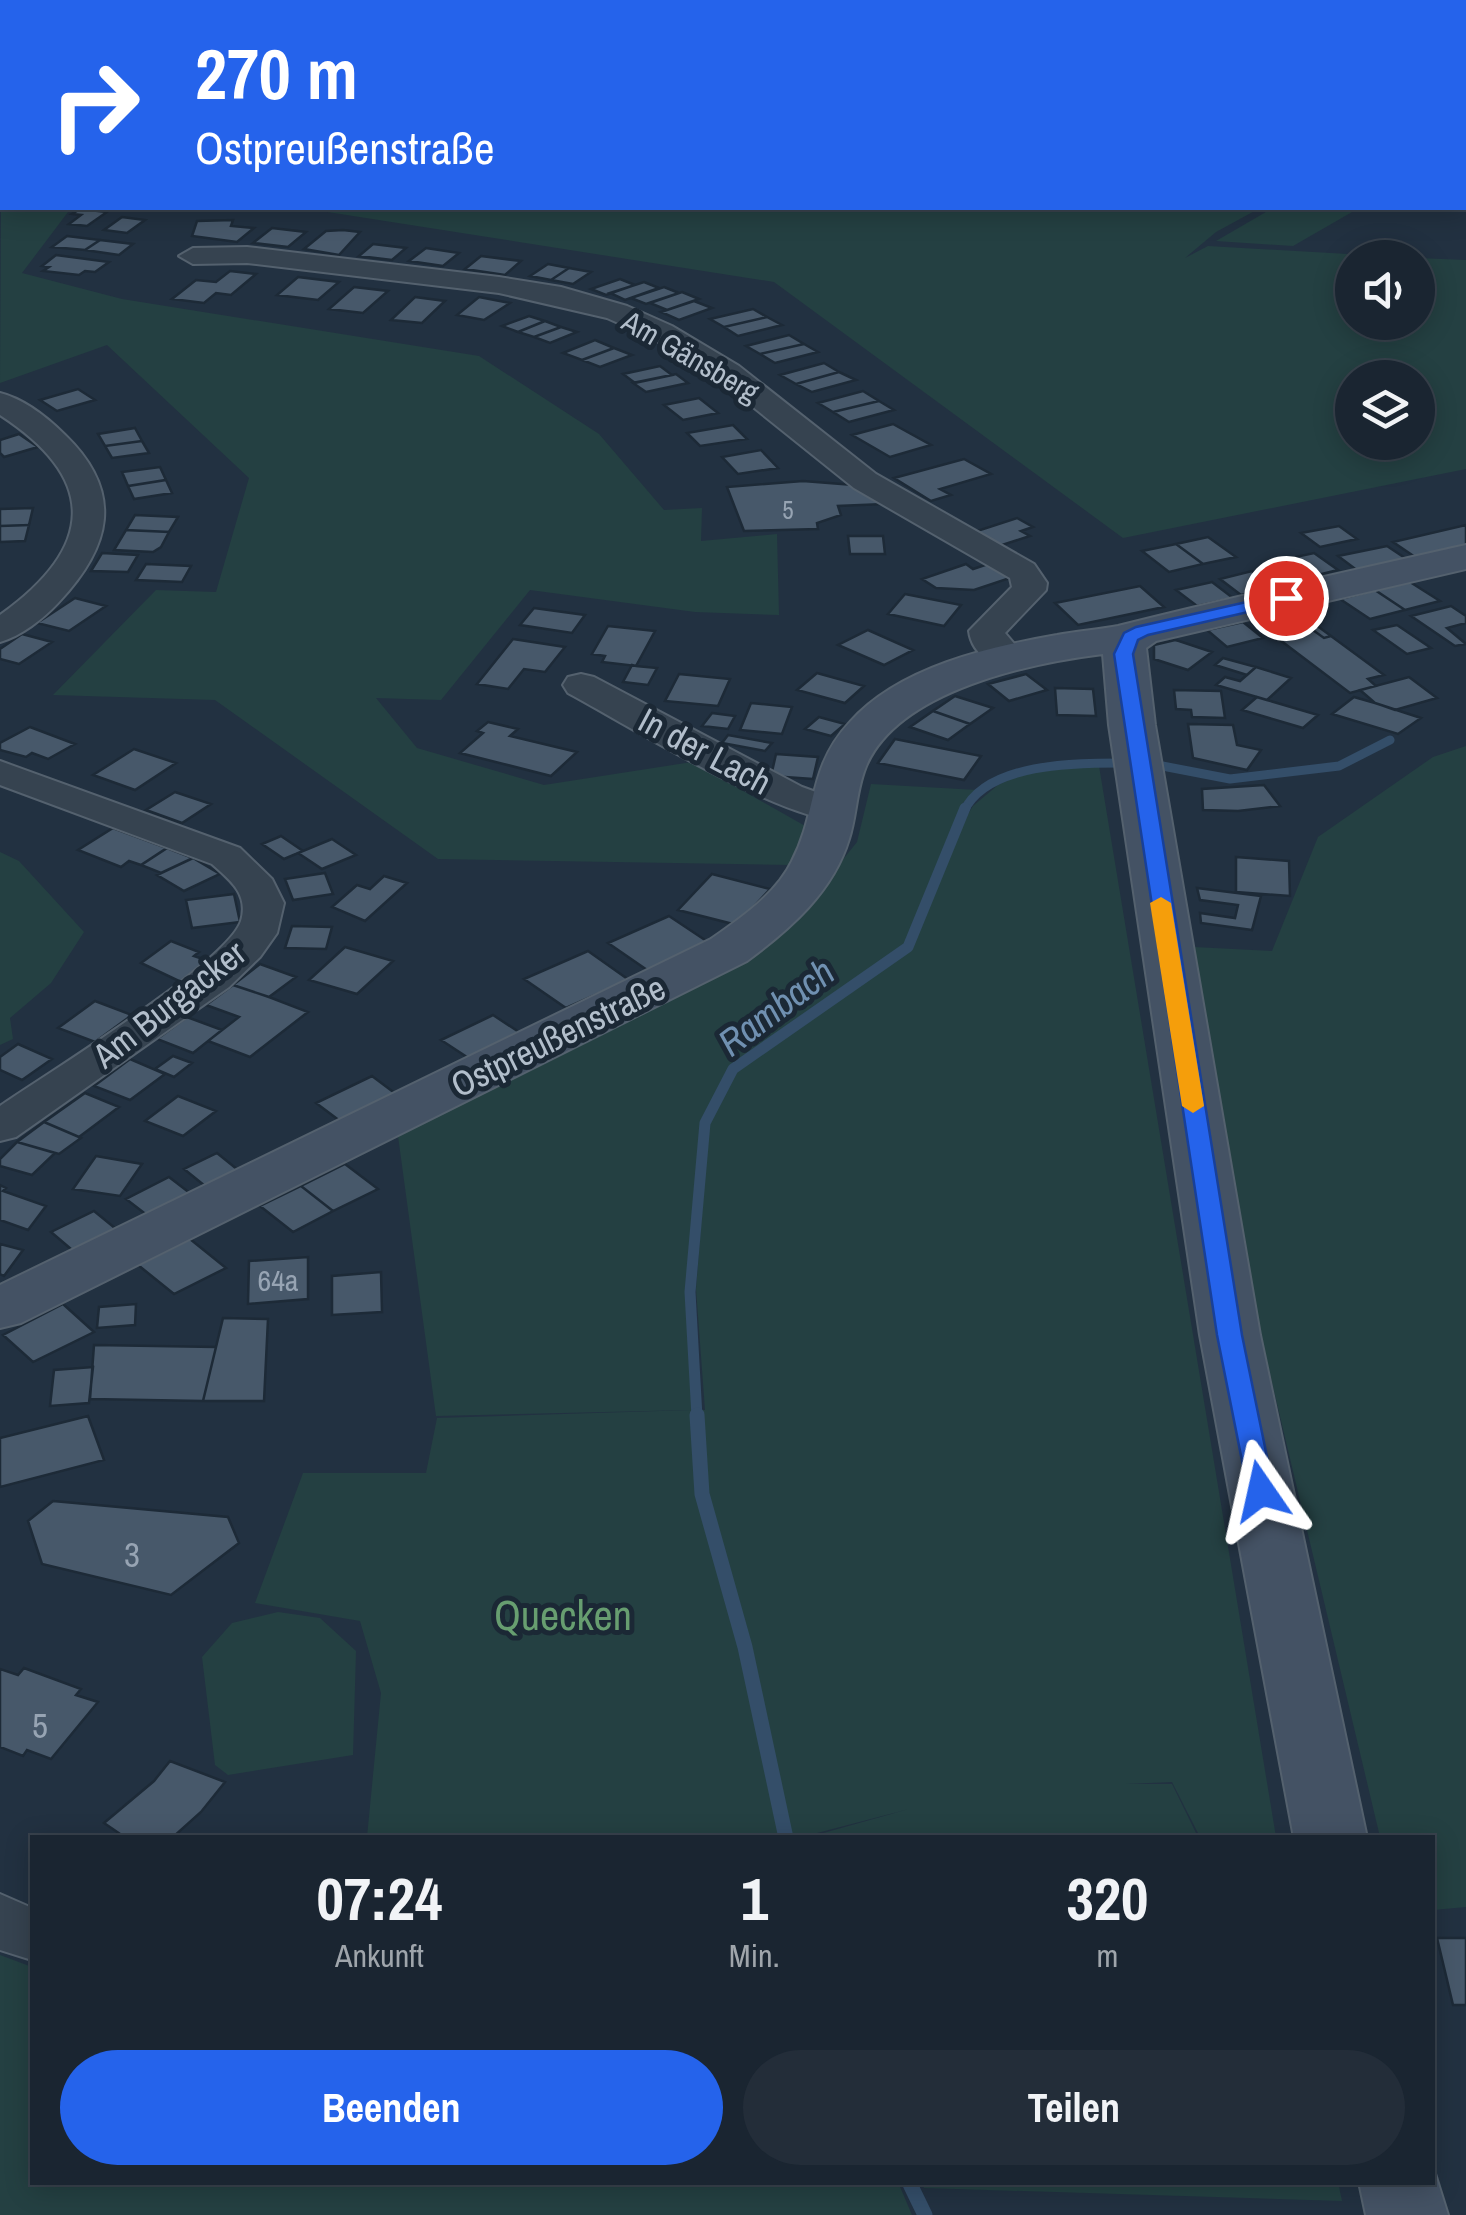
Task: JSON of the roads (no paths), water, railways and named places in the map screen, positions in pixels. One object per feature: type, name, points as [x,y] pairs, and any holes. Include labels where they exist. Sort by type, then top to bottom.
[{"type":"main road","name":"Ostpreußenstraße","points":[[0,1309],[729,950],[800,888],[824,844],[843,764],[878,722],[935,686],[1010,660],[1127,646],[1466,557]]},
{"type":"main road","points":[[1127,646],[1138,760],[1230,1335],[1330,1835]]},
{"type":"main road","points":[[1401,2185],[1407,2215]]},
{"type":"street","name":"Am Gänsberg","points":[[193,256],[246,255],[531,290],[590,303],[641,322],[758,393],[865,481],[1022,571],[1030,583],[1028,590],[987,631],[988,640],[1010,660]]},
{"type":"street","points":[[0,402],[48,430],[67,450],[90,495],[92,512],[88,532],[54,590],[0,631]]},
{"type":"street","name":"In der Lach","points":[[581,685],[788,795],[832,811]]},
{"type":"street","name":"Am Burgacker","points":[[0,772],[226,856],[247,870],[261,891],[265,910],[260,931],[244,952],[214,978],[0,1127]]},
{"type":"waterway","name":"Rambach","points":[[1147,763],[1230,779],[1339,766],[1390,740]]},
{"type":"waterway","name":"Rambach","points":[[964,811],[993,782],[1014,774],[1062,765],[1128,763]]},
{"type":"waterway","name":"Rambach","points":[[697,1417],[690,1292],[705,1123],[733,1069],[908,947],[965,808]]},
{"type":"waterway","name":"Rambach","points":[[697,1415],[702,1494],[745,1647],[785,1835]]},
{"type":"waterway","name":"Rambach","points":[[910,2185],[925,2215]]},
{"type":"park label","name":"Quecken","points":[[563,1615]]}]
